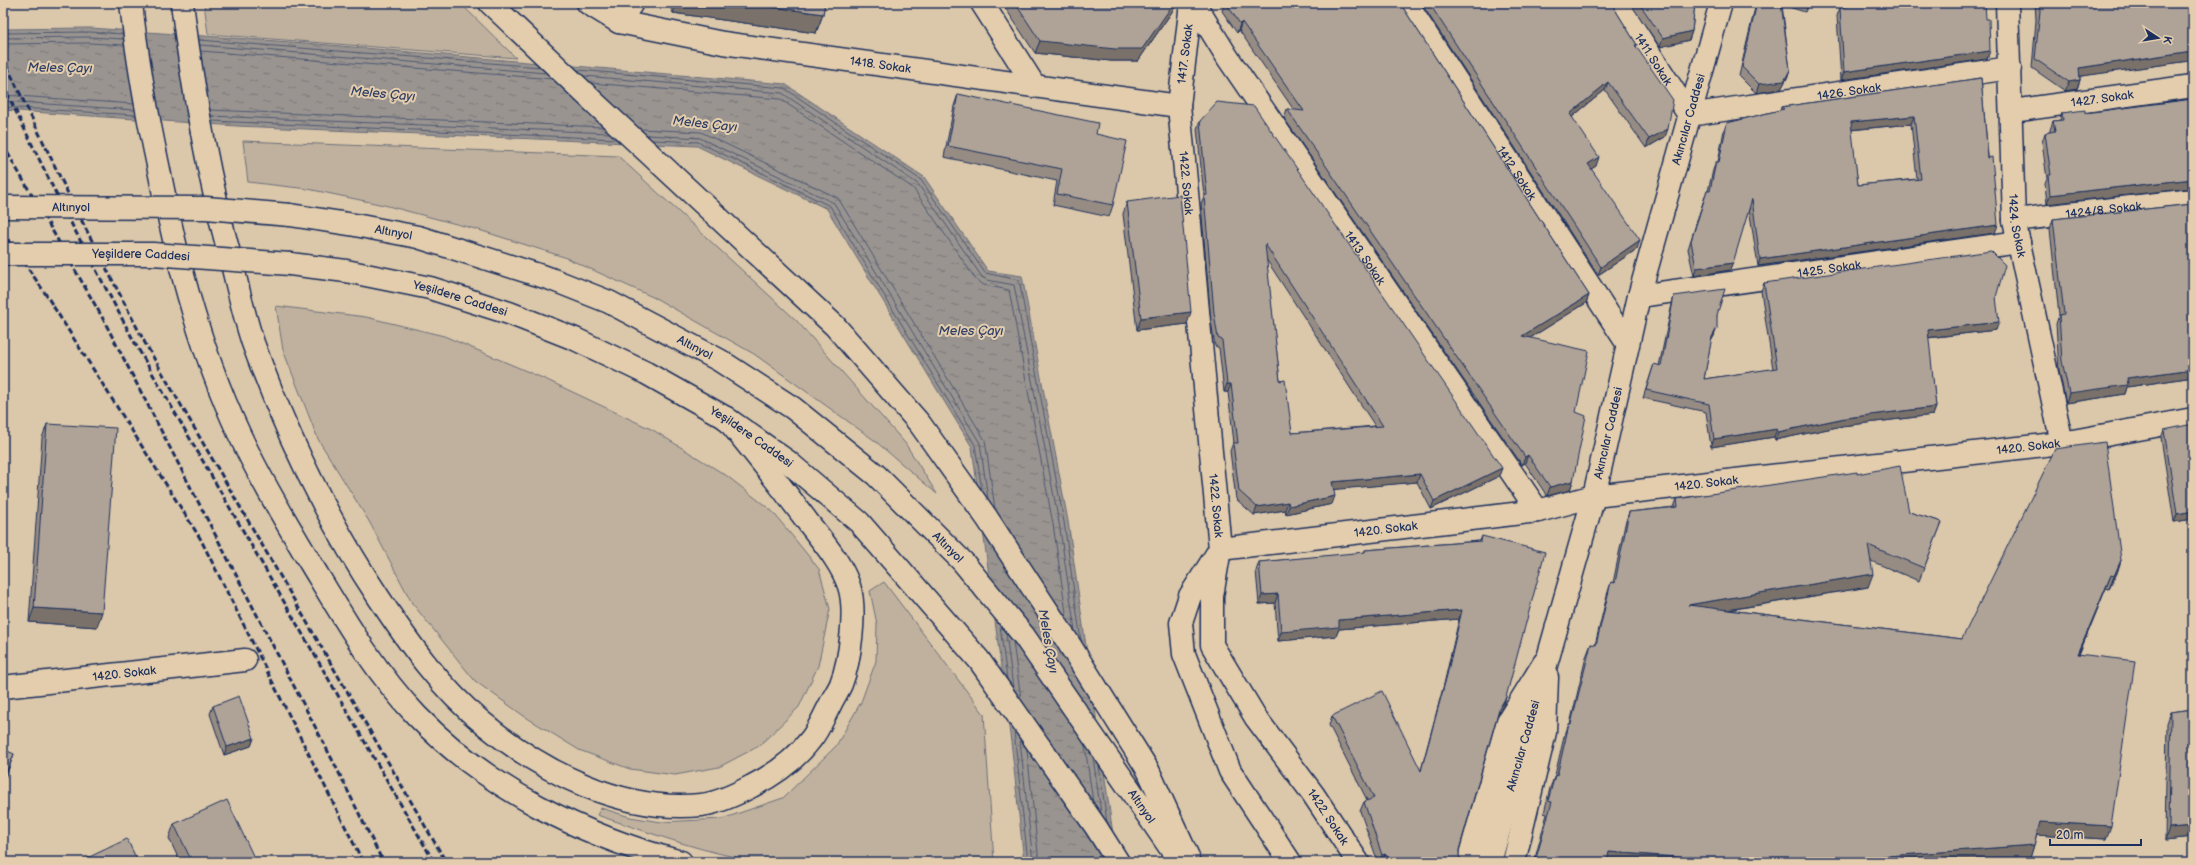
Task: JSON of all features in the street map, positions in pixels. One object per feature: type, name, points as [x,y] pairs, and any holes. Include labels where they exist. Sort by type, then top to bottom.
[{"type":"main road","points":[[131,3],[136,51],[169,219],[186,290],[210,362],[247,449],[349,629],[388,684],[418,717],[455,750],[499,784],[549,813],[609,839],[681,862]]},
{"type":"main road","points":[[182,3],[202,133],[220,222],[252,340],[280,409],[321,499],[360,570],[403,634],[444,684],[481,721],[523,752],[565,775],[617,798],[659,805],[704,804],[742,791],[776,774],[811,739],[841,683],[853,630],[850,588],[837,563],[820,538],[766,467],[726,418]]},
{"type":"main road","points":[[490,3],[835,326],[920,424],[987,518],[1066,639],[1148,770],[1190,862]]},
{"type":"main road","name":"1418. Sokak","points":[[588,3],[619,22],[723,43],[1179,106]]},
{"type":"main road","points":[[619,22],[632,3]]},
{"type":"main road","points":[[982,3],[1034,85]]},
{"type":"main road","name":"1417. Sokak","points":[[1179,106],[1192,3]]},
{"type":"main road","name":"1413. Sokak","points":[[1192,3],[1228,58],[1538,511]]},
{"type":"main road","name":"1412. Sokak","points":[[1406,3],[1627,343]]},
{"type":"main road","name":"1411. Sokak","points":[[1617,3],[1689,115]]},
{"type":"main road","name":"Akıncılar Caddesi","points":[[1490,862],[1594,496],[1627,343],[1639,296],[1721,3]]},
{"type":"main road","name":"1424. Sokak","points":[[2008,3],[2014,220],[2062,443]]},
{"type":"main road","name":"1426. Sokak","points":[[1689,115],[2010,68]]},
{"type":"main road","name":"1427. Sokak","points":[[2012,110],[2193,86]]},
{"type":"main road","name":"1422. Sokak","points":[[1179,106],[1220,549],[1212,596],[1212,645],[1256,718],[1313,794],[1358,862]]},
{"type":"main road","name":"1424/8. Sokak","points":[[2014,220],[2193,200]]},
{"type":"main road","name":"Altınyol","points":[[3,206],[206,208],[290,215],[418,237],[485,257],[610,302],[719,360],[793,408],[876,474],[963,562],[1024,636],[1180,862]]},
{"type":"main road","name":"1425. Sokak","points":[[1639,296],[2019,242]]},
{"type":"main road","name":"Yeşildere Caddesi","points":[[3,254],[154,254],[290,264],[346,271],[430,288],[509,313],[575,339],[632,366],[726,418],[787,461],[860,522],[979,660],[1096,827],[1118,862]]},
{"type":"main road","name":"1420. Sokak","points":[[1220,549],[1538,511],[1594,496],[2062,443],[2193,418]]},
{"type":"main road","points":[[1220,549],[1188,603],[1181,623],[1184,654],[1230,771],[1290,862]]},
{"type":"main road","points":[[1468,862],[1508,721],[1548,657]]},
{"type":"main road","points":[[1514,862],[1545,732],[1548,657]]},
{"type":"main road","name":"1420. Sokak","points":[[3,687],[245,660]]},
{"type":"shaded area","points":[[204,3],[460,3],[516,58],[208,34]]},
{"type":"shaded area","points":[[243,141],[618,156],[796,320],[905,443],[937,494],[874,440],[754,354],[657,299],[564,257],[479,230],[384,205],[308,189],[248,182]]},
{"type":"shaded area","points":[[276,306],[366,317],[444,336],[545,379],[653,430],[727,476],[772,511],[819,569],[830,609],[818,666],[799,707],[759,746],[719,767],[675,775],[630,769],[579,750],[524,716],[475,681],[412,603],[370,523],[318,439],[283,350]]},
{"type":"shaded area","points":[[884,582],[984,714],[994,862],[763,862],[721,854],[658,836],[597,815],[601,808],[630,817],[661,822],[722,819],[783,798],[836,746],[861,702],[876,661],[877,624],[870,591]]},
{"type":"water","name":"Meles Çayı","points":[[90,28],[305,43],[785,84],[924,177],[988,271],[1022,276],[1068,521],[1117,862],[1024,862],[1012,750],[972,447],[827,209],[697,146],[237,126],[3,110],[3,29]]},
{"type":"building","points":[[745,3],[825,3],[823,14]]},
{"type":"building","points":[[1015,3],[1174,3],[1142,49],[1115,49],[1040,41]]},
{"type":"building","points":[[1226,3],[1400,3],[1589,295],[1522,336],[1589,351],[1576,412],[1586,416],[1573,481],[1550,487],[1528,455],[1525,457],[1287,109],[1304,111],[1242,22],[1240,24]]},
{"type":"building","points":[[1429,3],[1611,3],[1637,45],[1635,45],[1673,100],[1668,129],[1649,139],[1608,82],[1570,114],[1599,157],[1588,164],[1640,240],[1601,267]]},
{"type":"building","points":[[1639,3],[1695,3],[1692,31],[1663,38]]},
{"type":"building","points":[[1757,3],[1781,3],[1790,70],[1784,81],[1759,84],[1742,67]]},
{"type":"building","points":[[1857,3],[1985,3],[1986,19],[1989,19],[1990,51],[1844,72],[1840,8]]},
{"type":"building","points":[[2039,3],[2193,3],[2193,58],[2192,51],[2079,68],[2080,80],[2069,82],[2035,59],[2040,11]]},
{"type":"building","points":[[1981,78],[1988,158],[1992,157],[1998,225],[1760,259],[1752,199],[1733,263],[1696,268],[1691,241],[1707,191],[1710,191],[1716,162],[1719,162],[1727,123],[1784,109],[1781,107]],"holes":[[[1914,116],[1921,179],[1858,185],[1851,122]]]},
{"type":"building","points":[[958,94],[1098,123],[1096,134],[1127,141],[1113,205],[1057,194],[1062,169],[948,146]]},
{"type":"building","points":[[2193,99],[2193,179],[2050,195],[2048,175],[2051,175],[2045,133],[2055,131],[2053,121],[2063,120],[2062,113],[2085,110],[2085,113]]},
{"type":"building","points":[[1217,102],[1254,106],[1502,468],[1434,501],[1420,474],[1332,482],[1335,496],[1289,506],[1288,502],[1257,507],[1239,491],[1233,443],[1238,443],[1231,384],[1227,384],[1222,340],[1218,338],[1214,313],[1204,196],[1207,195],[1200,121]],"holes":[[[1265,244],[1383,426],[1292,433],[1285,380],[1280,381]]]},
{"type":"building","points":[[1180,195],[1191,312],[1141,318],[1127,202]]},
{"type":"building","points":[[2193,204],[2193,369],[2127,378],[2128,385],[2069,393],[2062,361],[2059,315],[2064,314],[2053,219]]},
{"type":"building","points":[[1991,251],[2005,265],[1996,297],[1999,322],[1928,330],[1936,407],[1845,418],[1778,432],[1777,429],[1714,439],[1709,404],[1646,390],[1654,364],[1661,366],[1674,296],[1725,289],[1717,315],[1717,328],[1712,337],[1704,379],[1777,368],[1764,283]]},
{"type":"building","points":[[47,424],[116,428],[102,612],[34,608]]},
{"type":"building","points":[[2193,424],[2193,511],[2177,514],[2164,430]]},
{"type":"building","points":[[2105,442],[2121,560],[2114,576],[2111,575],[2078,654],[2135,661],[2111,826],[2040,822],[2034,845],[1807,862],[1743,862],[1609,852],[1607,862],[1535,862],[1552,802],[1548,801],[1555,775],[1557,776],[1569,724],[1571,724],[1591,644],[1596,645],[1611,582],[1615,583],[1629,512],[1678,507],[1677,499],[1857,472],[1857,474],[1900,466],[1909,512],[1942,522],[1924,568],[1868,545],[1873,574],[1688,605],[1962,639],[2055,449]]},
{"type":"building","points":[[1482,536],[1545,552],[1506,697],[1499,709],[1459,850],[1459,856],[1463,862],[1393,862],[1385,854],[1382,855],[1364,802],[1374,798],[1332,716],[1382,691],[1421,771],[1447,675],[1462,610],[1339,620],[1339,627],[1281,632],[1278,594],[1262,595],[1259,562],[1365,552],[1365,550],[1481,541]]},
{"type":"building","points":[[239,696],[254,738],[227,747],[213,706]]},
{"type":"building","points":[[2193,709],[2193,826],[2169,828],[2171,712]]},
{"type":"building","points":[[3,749],[14,754],[3,780]]},
{"type":"building","points":[[227,800],[256,862],[192,862],[174,824]]},
{"type":"building","points":[[127,839],[138,862],[79,862]]},
{"type":"railway","points":[[3,58],[73,204],[145,343],[446,862]]},
{"type":"railway","points":[[3,85],[62,206],[136,345],[434,862]]},
{"type":"railway","points":[[3,145],[101,315],[335,765],[383,862]]},
{"type":"railway","points":[[3,232],[43,290],[200,538],[363,862]]}]
